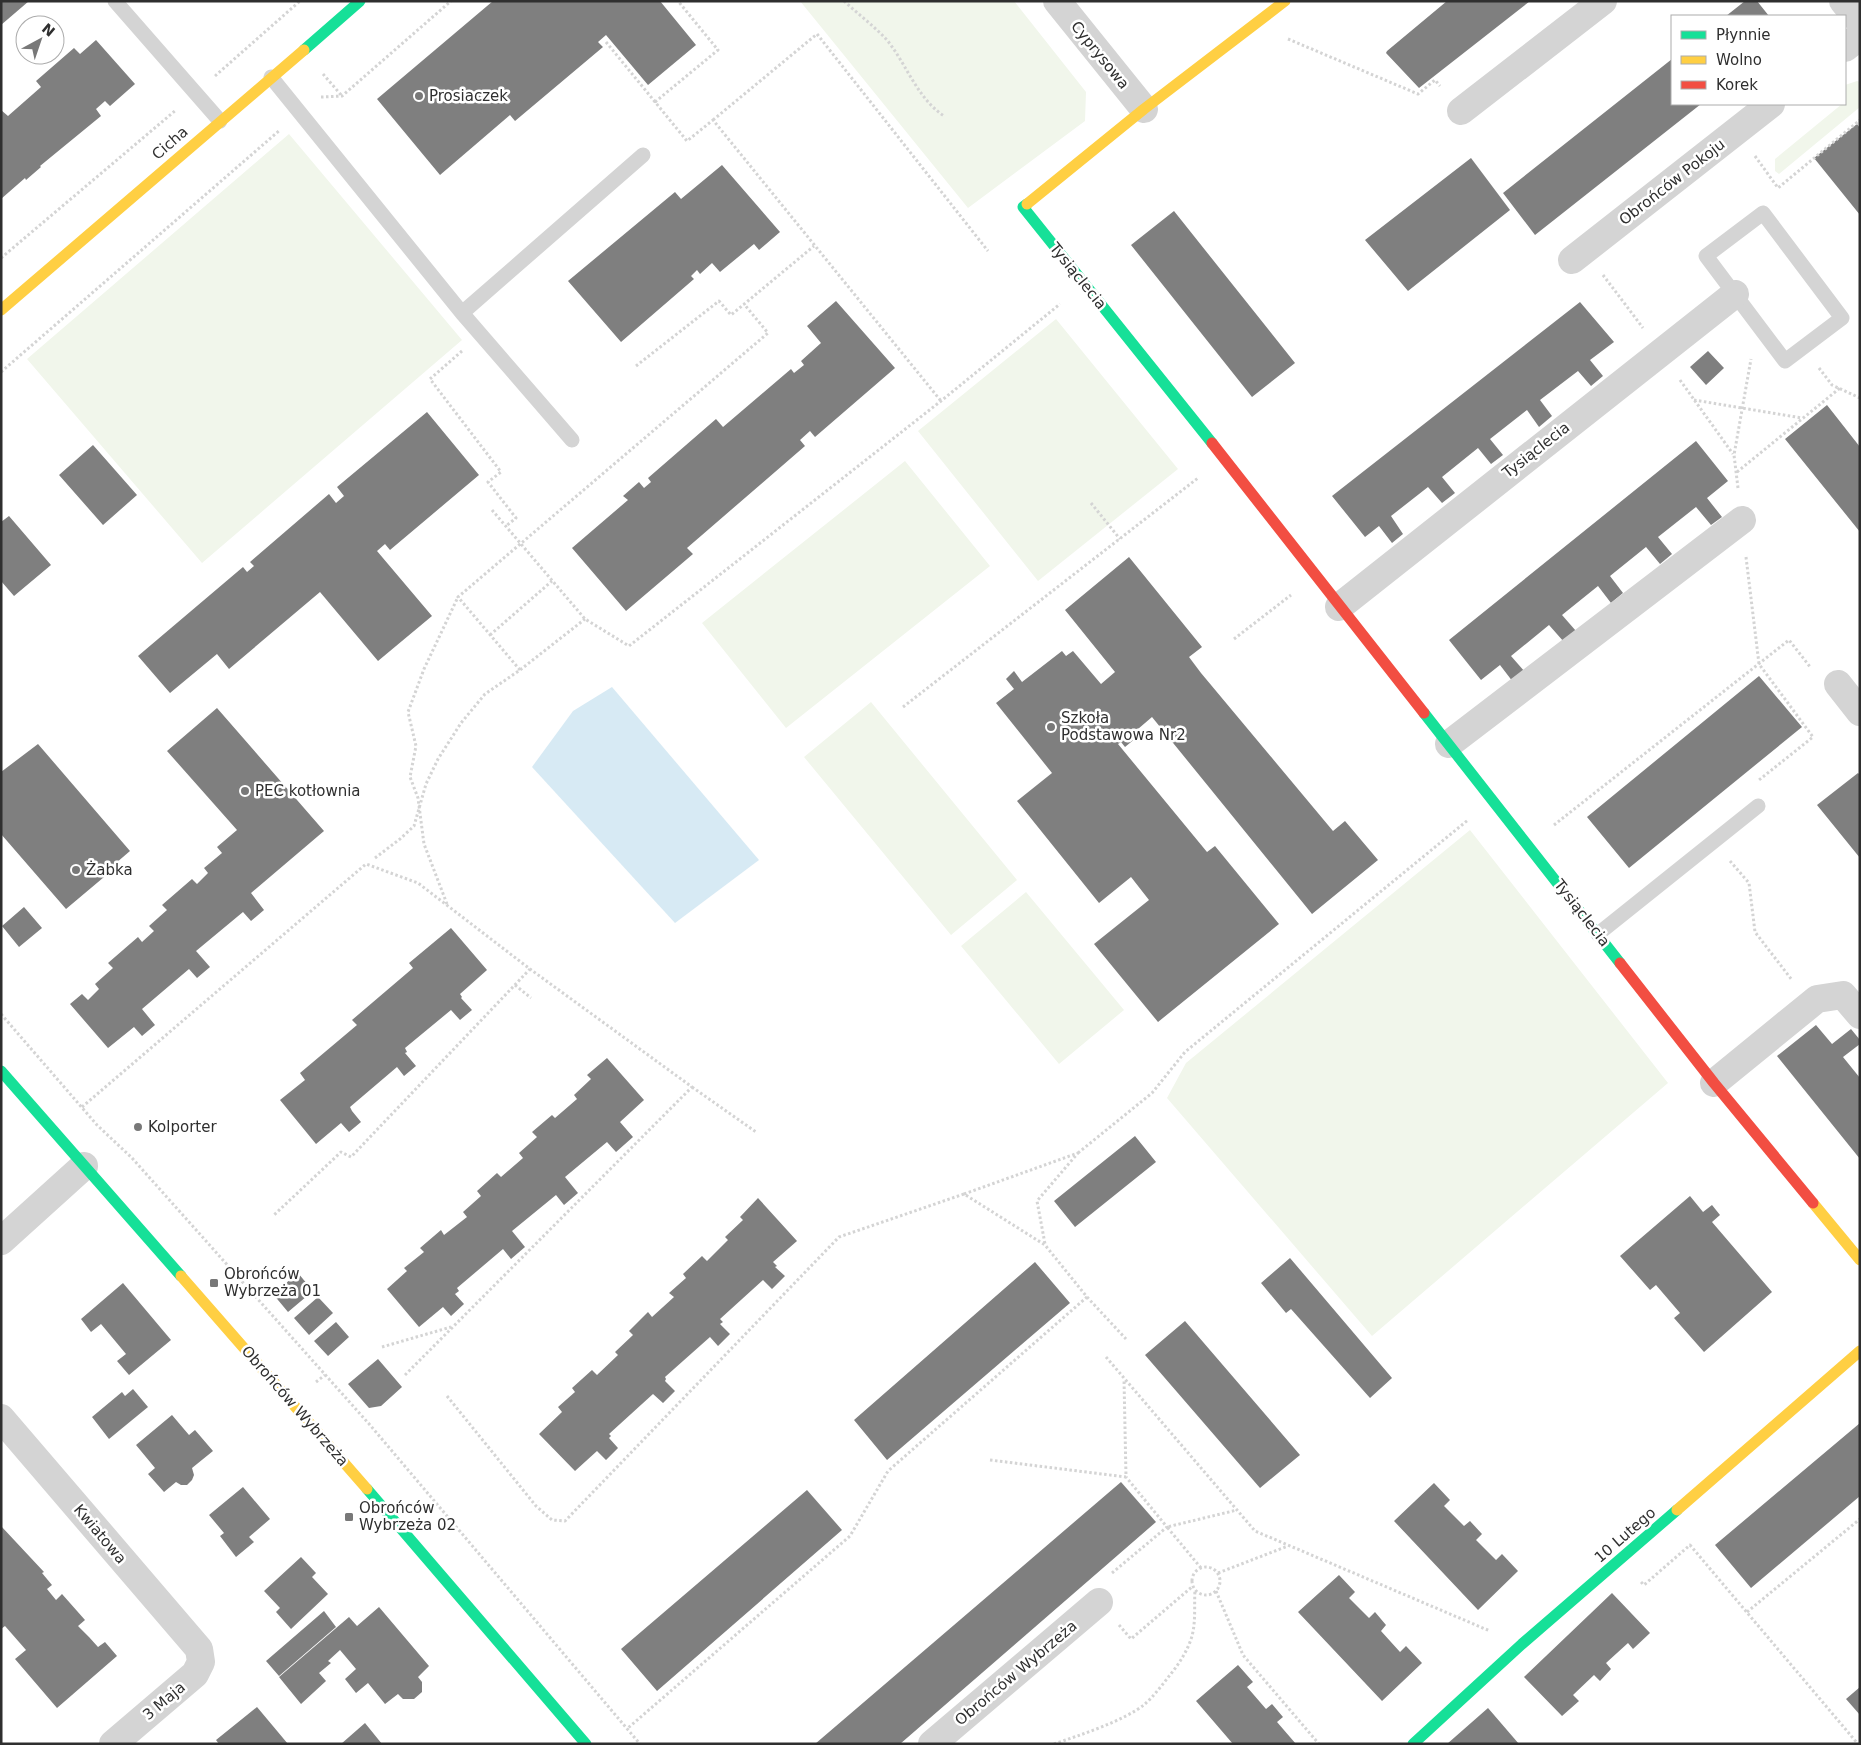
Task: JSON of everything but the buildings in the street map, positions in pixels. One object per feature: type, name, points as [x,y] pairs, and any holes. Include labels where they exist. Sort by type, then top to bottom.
[{"type":"street","name":"Cicha","points":[[1,310],[360,1]]},
{"type":"street","name":"Cyprysowa","points":[[1057,1],[1144,109]]},
{"type":"street","name":"Tysiąclecia","points":[[1285,1],[1144,109],[1023,207],[1224,458],[1314,576],[1529,845],[1714,1083],[1860,1260]]},
{"type":"street","points":[[1461,111],[1603,1]]},
{"type":"street","points":[[1843,1],[1860,22]]},
{"type":"street","points":[[1846,47],[1860,36]]},
{"type":"street","name":"Obrońców Pokoju","points":[[1572,260],[1771,105]]},
{"type":"street","name":"Tysiąclecia","points":[[1339,607],[1735,294]]},
{"type":"street","points":[[1449,744],[1742,520]]},
{"type":"street","points":[[1838,684],[1860,712]]},
{"type":"street","points":[[1714,1083],[1817,999],[1844,995],[1860,1015]]},
{"type":"street","name":"Obrońców Wybrzeża","points":[[1,1071],[293,1402],[586,1744]]},
{"type":"street","points":[[1,1241],[84,1166]]},
{"type":"street","name":"10 Lutego","points":[[1412,1744],[1522,1644],[1860,1351]]},
{"type":"street","name":"Kwiatowa","points":[[1,1418],[199,1650]]},
{"type":"street","name":"Obrońców Wybrzeża","points":[[932,1744],[1099,1602]]},
{"type":"street","name":"3 Maja","points":[[113,1744],[195,1674],[201,1662],[199,1650]]},
{"type":"lane","points":[[115,1],[195,94],[220,120]]},
{"type":"lane","points":[[271,77],[462,313],[572,440]]},
{"type":"lane","points":[[462,313],[643,155]]},
{"type":"lane","points":[[1763,213],[1842,318],[1785,361],[1735,294],[1706,256],[1763,213]]},
{"type":"lane","points":[[1598,934],[1758,806]]},
{"type":"path","points":[[1,258],[195,94],[300,1]]},
{"type":"path","points":[[1,372],[318,97],[342,96],[451,1]]},
{"type":"path","points":[[655,102],[718,50],[678,1]]},
{"type":"path","points":[[844,1],[886,40],[922,95],[934,109],[944,116]]},
{"type":"path","points":[[1255,25],[1418,94],[1435,80]]},
{"type":"path","points":[[606,42],[687,141],[818,34],[988,251]]},
{"type":"path","points":[[713,120],[941,401]]},
{"type":"path","points":[[1737,131],[1778,188],[1860,120]]},
{"type":"path","points":[[636,366],[719,300],[731,315],[814,246]]},
{"type":"path","points":[[447,904],[424,844],[418,798],[410,777],[416,746],[408,712],[424,669],[458,597],[768,333],[744,304]]},
{"type":"path","points":[[492,510],[585,619],[629,646],[941,401],[1061,304]]},
{"type":"path","points":[[481,334],[430,379],[501,472],[488,482],[516,518],[506,526]]},
{"type":"path","points":[[1753,785],[1813,737],[1759,664],[1734,455],[1750,360],[1772,343]]},
{"type":"path","points":[[1803,348],[1832,385],[1859,397]]},
{"type":"path","points":[[1736,473],[1840,388]]},
{"type":"path","points":[[1694,400],[1803,418]]},
{"type":"path","points":[[903,707],[1224,458]]},
{"type":"path","points":[[1091,503],[1120,539]]},
{"type":"path","points":[[1234,639],[1314,576]]},
{"type":"path","points":[[490,635],[552,580]]},
{"type":"path","points":[[458,597],[520,670]]},
{"type":"path","points":[[375,858],[414,826],[426,784],[438,759],[461,723],[485,694],[520,670],[585,619]]},
{"type":"path","points":[[1529,845],[1789,640],[1828,691],[1838,684]]},
{"type":"path","points":[[1045,1245],[1037,1201],[1078,1153],[1152,1093],[1185,1052],[1472,818]]},
{"type":"path","points":[[1714,841],[1749,884],[1755,932],[1811,1004]]},
{"type":"path","points":[[82,1107],[366,864],[418,882],[530,969],[756,1132]]},
{"type":"path","points":[[274,1214],[341,1152],[351,1157],[530,969]]},
{"type":"path","points":[[515,985],[531,998]]},
{"type":"path","points":[[1,1014],[97,1125],[132,1158],[325,1374],[640,1744]]},
{"type":"path","points":[[405,1374],[692,1087]]},
{"type":"path","points":[[447,1396],[536,1506],[552,1520],[566,1521],[839,1237],[1078,1153]]},
{"type":"path","points":[[964,1194],[1045,1245],[1126,1340]]},
{"type":"path","points":[[628,1728],[850,1536],[888,1470],[1087,1296]]},
{"type":"path","points":[[382,1347],[452,1327]]},
{"type":"path","points":[[1106,1358],[1255,1531],[1522,1644]]},
{"type":"path","points":[[1124,1378],[1126,1477],[1201,1568]]},
{"type":"path","points":[[990,1460],[1126,1477]]},
{"type":"path","points":[[1167,1527],[1237,1510]]},
{"type":"path","points":[[1747,1612],[1860,1519]]},
{"type":"path","points":[[1218,1573],[1289,1545]]},
{"type":"path","points":[[1621,1558],[1644,1585],[1690,1546],[1858,1744]]},
{"type":"path","points":[[1054,1744],[1127,1715],[1144,1705],[1151,1698],[1176,1667],[1188,1647],[1195,1621],[1192,1577],[1197,1570],[1209,1566],[1218,1573],[1220,1581],[1216,1591],[1207,1595],[1198,1593],[1194,1588]]},
{"type":"path","points":[[1099,1602],[1130,1639],[1194,1588]]},
{"type":"path","points":[[1216,1591],[1243,1655],[1318,1744]]},
{"type":"shaded area","points":[[800,1],[1014,1],[1086,92],[1085,121],[968,208]]},
{"type":"shaded area","points":[[1857,81],[1860,82],[1860,107],[1779,174],[1775,171],[1775,159],[1841,105],[1846,105],[1846,85]]},
{"type":"shaded area","points":[[289,134],[462,340],[202,563],[27,359]]},
{"type":"shaded area","points":[[1056,319],[1178,469],[1038,581],[918,431]]},
{"type":"shaded area","points":[[905,461],[990,566],[786,728],[702,623]]},
{"type":"shaded area","points":[[871,702],[1017,880],[951,935],[804,757]]},
{"type":"shaded area","points":[[1470,830],[1668,1083],[1372,1336],[1167,1098],[1186,1063]]},
{"type":"shaded area","points":[[1026,892],[1124,1010],[1059,1064],[961,946]]},
{"type":"water","points":[[612,687],[759,860],[675,923],[532,767],[573,711]]},
{"type":"traffic: fast","points":[[304,50],[360,1]]},
{"type":"traffic: fast","points":[[1027,204],[1023,207],[1212,443]]},
{"type":"traffic: fast","points":[[1424,713],[1620,963]]},
{"type":"traffic: fast","points":[[1,1071],[181,1276]]},
{"type":"traffic: fast","points":[[367,1489],[586,1744]]},
{"type":"traffic: fast","points":[[1413,1744],[1522,1644],[1677,1510]]},
{"type":"traffic: slow","points":[[1027,204],[1144,109],[1285,1]]},
{"type":"traffic: slow","points":[[1,310],[304,50]]},
{"type":"traffic: slow","points":[[1813,1203],[1860,1260]]},
{"type":"traffic: slow","points":[[181,1276],[367,1489]]},
{"type":"traffic: slow","points":[[1677,1510],[1860,1351]]},
{"type":"traffic: jam","points":[[1212,443],[1424,713]]},
{"type":"traffic: jam","points":[[1620,963],[1714,1083],[1813,1203]]},
{"type":"place","name":"Prosiaczek","points":[[419,96]]},
{"type":"place","name":"Szkoła Podstawowa Nr2","points":[[1051,727]]},
{"type":"place","name":"PEC kotłownia","points":[[245,791]]},
{"type":"place","name":"Żabka","points":[[76,870]]},
{"type":"place","name":"Kolporter","points":[[138,1127]]},
{"type":"place","name":"Obrońców Wybrzeża 01","points":[[214,1283]]},
{"type":"place","name":"Obrońców Wybrzeża 02","points":[[349,1517]]}]
